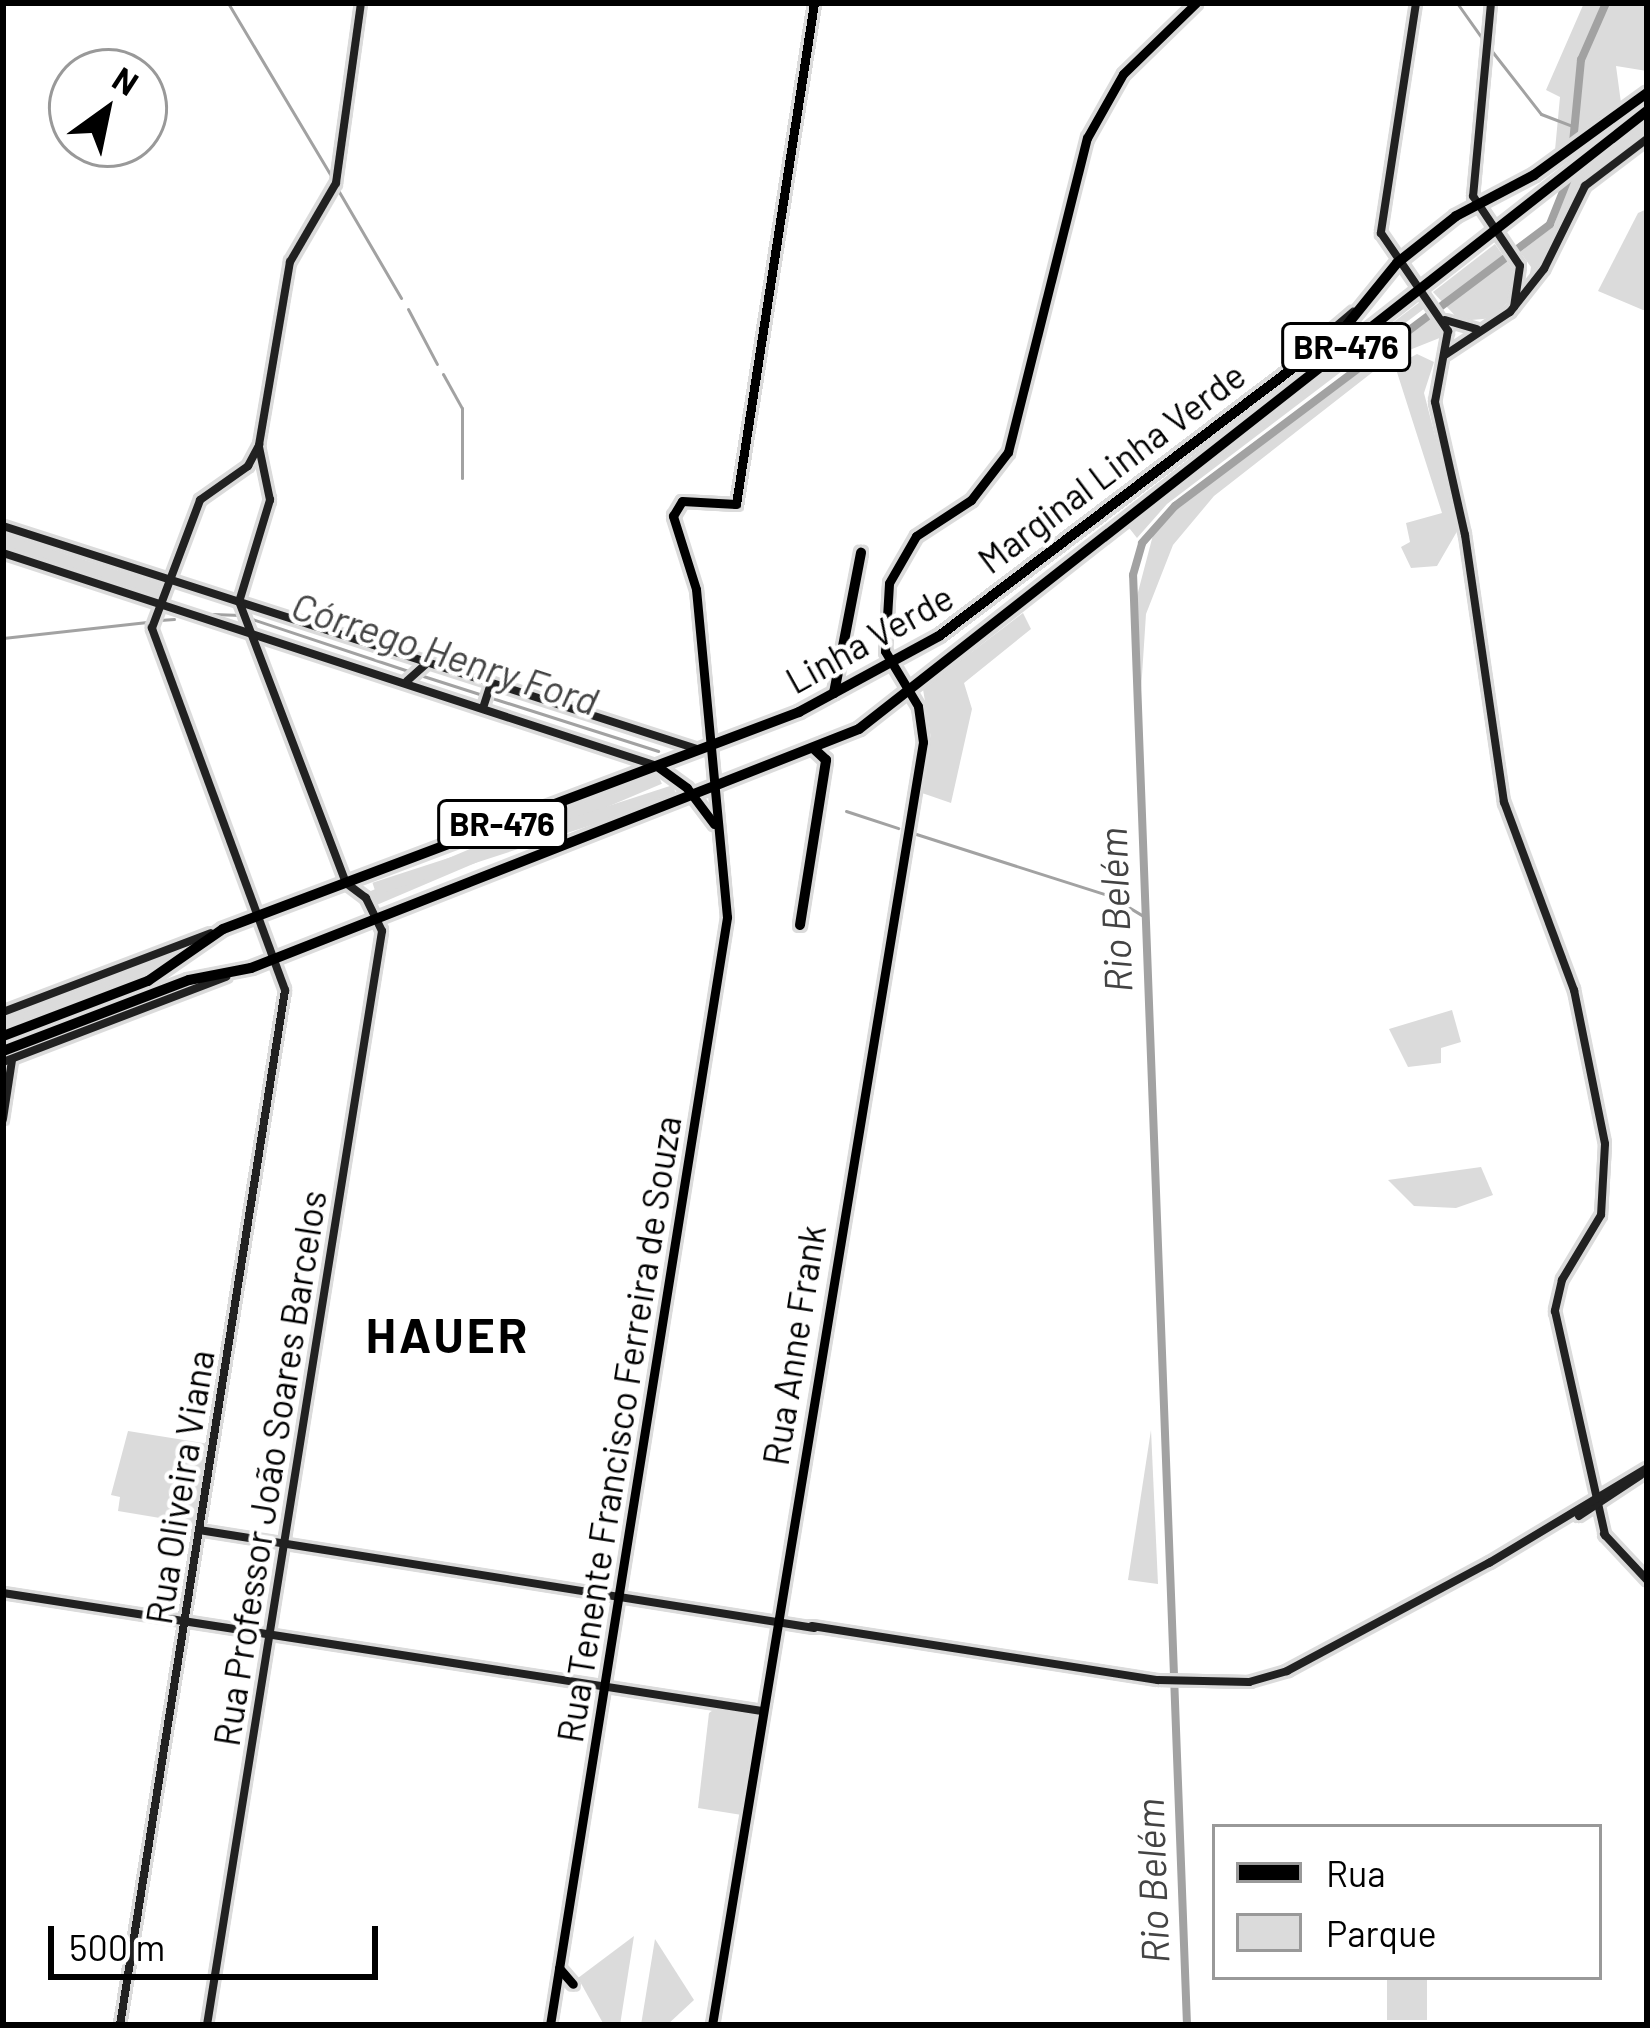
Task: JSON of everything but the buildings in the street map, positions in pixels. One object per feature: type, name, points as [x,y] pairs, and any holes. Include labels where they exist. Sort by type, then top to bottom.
[{"type":"highway","name":"Linha Verde","points":[[3,1036],[148,981],[224,928],[833,696],[939,636],[1342,331],[1397,263],[1474,203],[1558,156],[1647,92]]},
{"type":"highway","name":"Linha Verde","points":[[6,1057],[189,980],[251,968],[859,729],[904,684],[1499,237],[1564,170],[1647,111]]},
{"type":"highway","points":[[833,696],[862,553]]},
{"type":"highway","points":[[800,925],[826,760],[814,749]]},
{"type":"highway","points":[[634,774],[635,757]]},
{"type":"main road","points":[[278,957],[152,637],[200,500],[248,466],[259,445],[291,258],[329,200],[337,177],[361,3]]},
{"type":"main road","name":"Rua Tenente Francisco Ferreira de Souza","points":[[550,2025],[727,916],[721,840],[703,748],[696,589],[675,535],[675,508],[686,500],[736,504],[814,3]]},
{"type":"main road","points":[[890,664],[884,626],[900,558],[925,529],[978,493],[1013,440],[1087,138],[1124,74],[1196,3]]},
{"type":"main road","points":[[1416,3],[1381,233],[1397,263],[1444,320],[1435,402],[1465,535],[1505,806],[1574,990],[1606,1151],[1601,1215],[1562,1280],[1555,1311],[1595,1506],[1605,1535],[1647,1580]]},
{"type":"main road","points":[[1491,3],[1474,203],[1516,260],[1522,278],[1514,307]]},
{"type":"main road","points":[[1442,358],[1514,307],[1544,269],[1585,186],[1647,139]]},
{"type":"main road","points":[[1444,320],[1484,328]]},
{"type":"main road","points":[[259,445],[269,507],[241,606],[346,883],[379,920]]},
{"type":"main road","points":[[248,466],[266,472]]},
{"type":"main road","points":[[3,526],[491,686],[703,748]]},
{"type":"main road","points":[[3,553],[657,766]]},
{"type":"main road","points":[[174,608],[175,582]]},
{"type":"main road","points":[[404,681],[427,664]]},
{"type":"main road","name":"Rua Anne Frank","points":[[712,2025],[921,756],[922,720],[890,664]]},
{"type":"main road","points":[[484,706],[491,686]]},
{"type":"main road","name":"Rua Tenente Francisco Ferreira de Souza","points":[[657,766],[693,794],[721,840]]},
{"type":"main road","name":"Rua Professor João Soares Barcelos","points":[[207,2025],[379,920]]},
{"type":"main road","points":[[3,1012],[224,928]]},
{"type":"main road","name":"Rua Oliveira Viana","points":[[120,2025],[284,1001],[278,957]]},
{"type":"main road","points":[[3,1119],[6,1057]]},
{"type":"main road","points":[[199,1530],[1163,1681],[1269,1678],[1595,1506],[1647,1469]]},
{"type":"main road","points":[[3,1593],[762,1711]]},
{"type":"main road","points":[[559,1968],[573,1984]]},
{"type":"green space","points":[[1584,3],[1647,3],[1647,71],[1616,66],[1621,103],[1555,150],[1560,97],[1546,90]]},
{"type":"green space","points":[[1647,117],[1647,135],[1579,191],[1528,285],[1531,267],[1520,252],[1554,226],[1570,174]]},
{"type":"green space","points":[[1647,209],[1647,310],[1643,310],[1598,291],[1638,213]]},
{"type":"green space","points":[[1495,244],[1514,271],[1512,297],[1494,318],[1460,321],[1433,292]]},
{"type":"green space","points":[[1420,302],[1425,308],[1167,504],[1137,538],[1126,524]]},
{"type":"green space","points":[[1432,317],[1442,337],[1392,357],[1214,496],[1173,545],[1146,614],[1138,737],[1132,615],[1153,535],[1176,508]]},
{"type":"green space","points":[[1417,354],[1434,362],[1424,393],[1459,528],[1437,566],[1411,568],[1401,547],[1410,542],[1406,523],[1442,513],[1395,366]]},
{"type":"green space","points":[[3,531],[167,586],[159,597],[3,547]]},
{"type":"green space","points":[[1023,613],[1031,629],[964,683],[972,709],[951,803],[922,793],[931,739],[923,689]]},
{"type":"green space","points":[[656,770],[662,784],[372,907],[366,893]]},
{"type":"green space","points":[[673,785],[677,797],[376,895],[372,883]]},
{"type":"green space","points":[[207,936],[147,977],[3,1033],[3,1013]]},
{"type":"green space","points":[[1452,1010],[1461,1042],[1441,1048],[1441,1063],[1408,1067],[1389,1029]]},
{"type":"green space","points":[[1481,1167],[1493,1195],[1456,1208],[1414,1206],[1388,1180]]},
{"type":"green space","points":[[1151,1430],[1158,1584],[1128,1580]]},
{"type":"green space","points":[[128,1431],[209,1444],[196,1524],[118,1511],[120,1497],[111,1495]]},
{"type":"green space","points":[[716,1708],[757,1716],[742,1815],[698,1808],[709,1713]]},
{"type":"green space","points":[[634,1936],[620,2025],[604,2025],[578,1978]]},
{"type":"green space","points":[[655,1939],[694,2000],[667,2025],[641,2025]]},
{"type":"green space","points":[[1387,1980],[1427,1980],[1427,2020],[1387,2020]]},
{"type":"waterway","points":[[228,3],[334,181]]},
{"type":"waterway","points":[[1457,3],[1482,38]]},
{"type":"waterway","name":"Rio Belém","points":[[1187,2025],[1133,575],[1142,543],[1175,506],[1550,224],[1570,174],[1581,60],[1606,3]]},
{"type":"waterway","points":[[1491,50],[1541,114],[1575,127]]},
{"type":"waterway","points":[[338,190],[401,298]]},
{"type":"waterway","points":[[408,309],[437,364]]},
{"type":"waterway","points":[[443,374],[462,408],[462,478]]},
{"type":"waterway","name":"Córrego Henry Ford","points":[[213,614],[240,615]]},
{"type":"waterway","name":"Córrego Henry Ford","points":[[249,618],[411,672]]},
{"type":"waterway","name":"Córrego Henry Ford","points":[[160,620],[174,619]]},
{"type":"waterway","name":"Córrego Henry Ford","points":[[3,638],[147,622]]},
{"type":"waterway","name":"Córrego Henry Ford","points":[[420,675],[658,751]]},
{"type":"waterway","points":[[846,811],[898,828]]},
{"type":"waterway","points":[[913,833],[1110,896],[1145,917]]},
{"type":"district","name":"HAUER","points":[[448,1335]]}]
